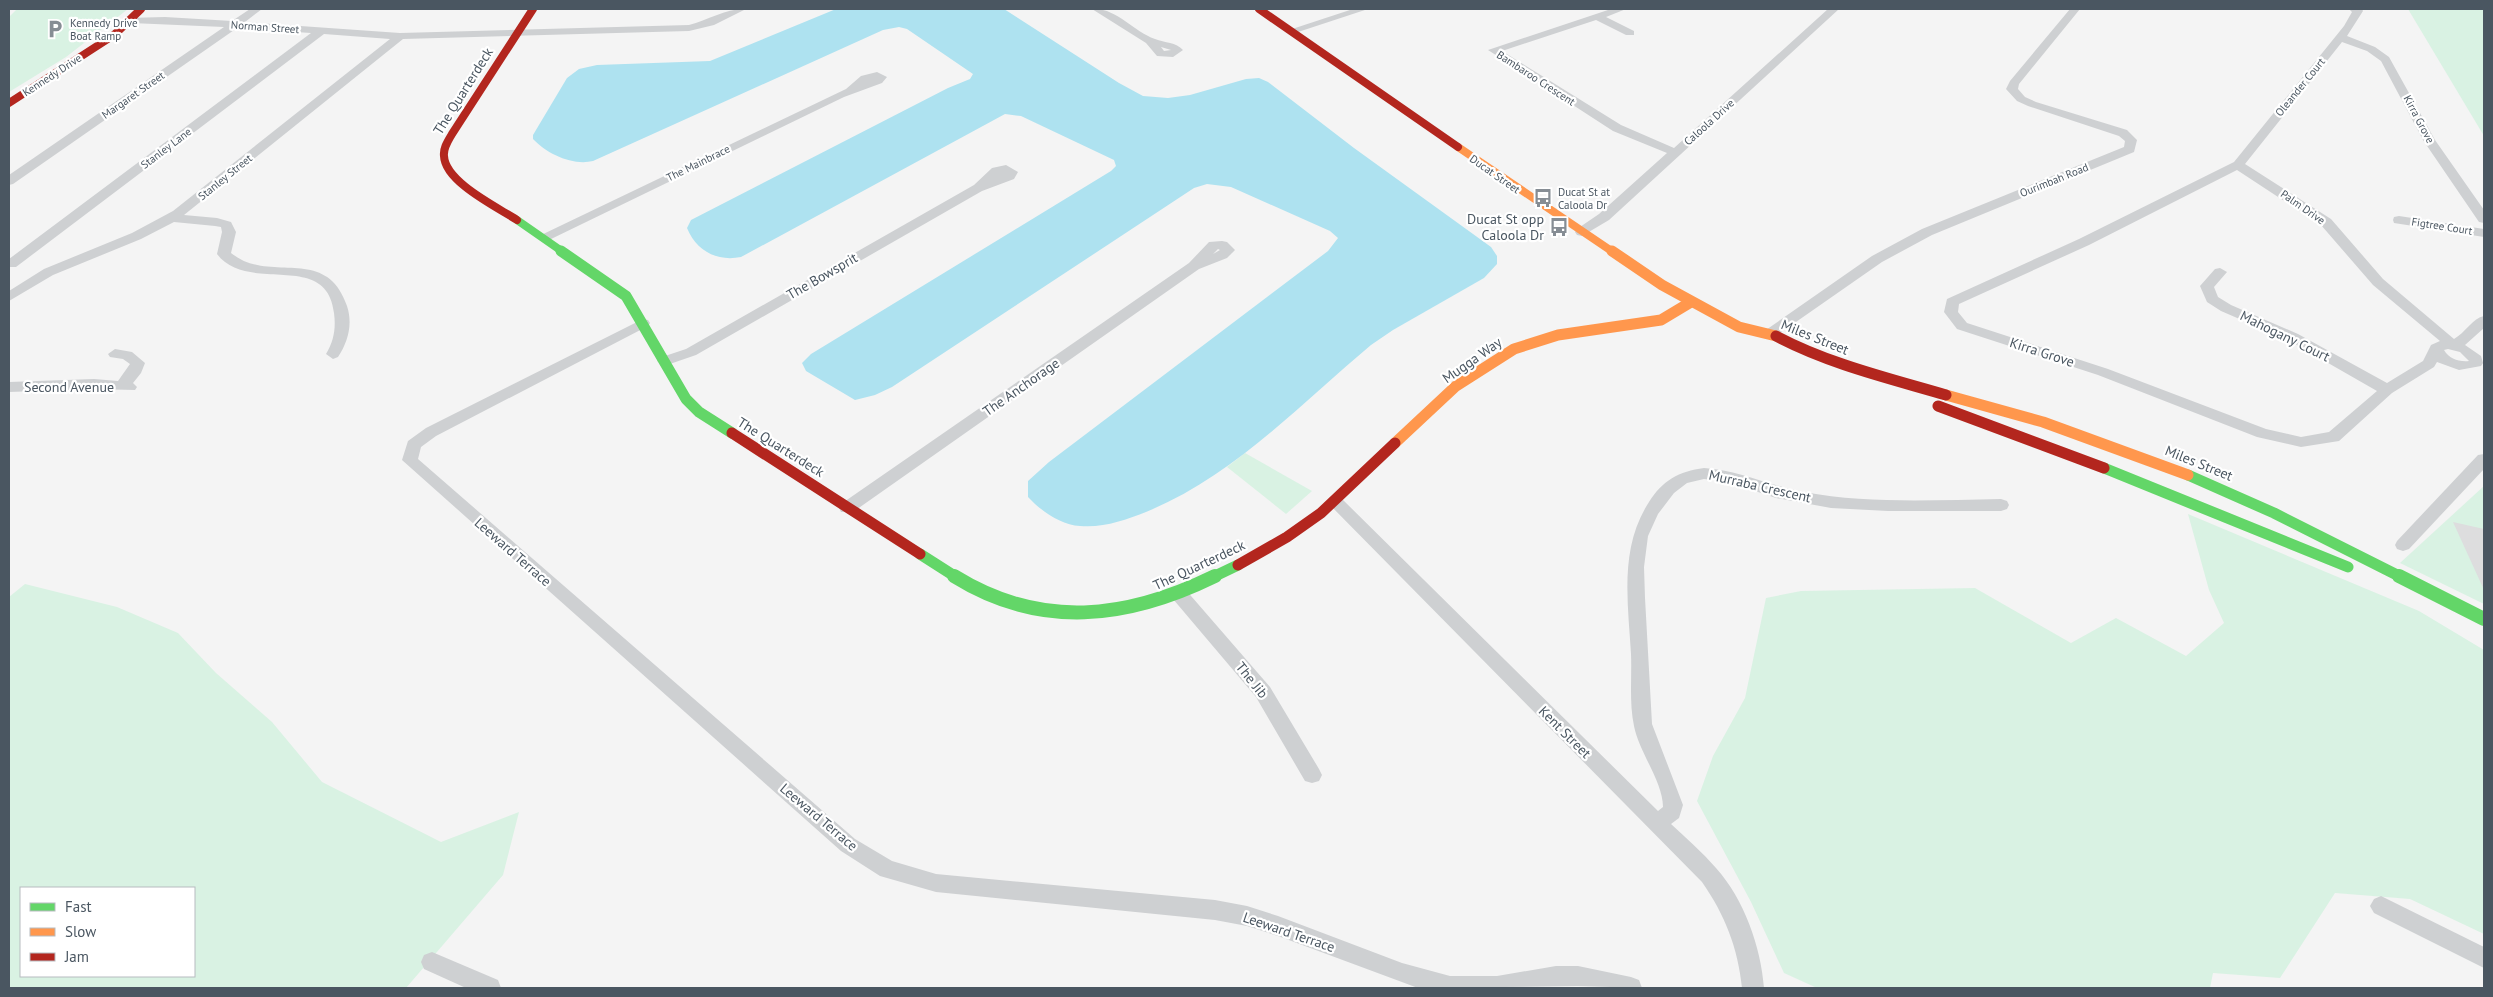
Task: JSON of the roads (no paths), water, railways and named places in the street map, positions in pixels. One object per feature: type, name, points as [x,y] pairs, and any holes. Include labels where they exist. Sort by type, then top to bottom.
[{"type":"street","points":[[135,15],[148,9]]},
{"type":"street","name":"Margaret Street","points":[[9,181],[257,9]]},
{"type":"street","name":"The Quarterdeck","points":[[533,9],[445,146],[444,158],[450,172],[462,184],[544,237],[626,296],[686,399],[700,412],[973,587],[1013,604],[1055,612],[1089,614],[1130,609],[1179,594],[1279,542],[1335,502]]},
{"type":"street","name":"Norman Street","points":[[135,15],[165,20],[400,36],[431,40],[689,28],[703,25],[736,11],[747,9]]},
{"type":"street","points":[[1097,9],[1150,41]]},
{"type":"street","name":"Ducat Street","points":[[1259,9],[1519,191],[1691,302],[1739,327],[1768,335]]},
{"type":"street","points":[[1291,31],[1363,9]]},
{"type":"street","name":"Bambaroo Crescent","points":[[1621,9],[1493,50],[1617,128],[1674,152]]},
{"type":"street","name":"Caloola Drive","points":[[1582,232],[1600,221],[1834,9]]},
{"type":"street","name":"Ourimbah Road","points":[[1768,335],[1877,259],[1926,232],[2130,149],[2131,140],[2123,133],[2032,104],[2020,99],[2012,89],[2014,83],[2075,9]]},
{"type":"street","name":"Oleander Court","points":[[2238,164],[2340,37],[2358,11],[2354,9]]},
{"type":"street","name":"Kennedy Drive","points":[[9,99],[135,15]]},
{"type":"street","name":"Kennedy Drive","points":[[9,103],[114,35],[135,15]]},
{"type":"street","points":[[1598,17],[1630,33]]},
{"type":"street","name":"Stanley Lane","points":[[10,263],[321,31]]},
{"type":"street","name":"Stanley Street","points":[[28,282],[173,218],[400,36]]},
{"type":"street","name":"Kirra Grove","points":[[2340,37],[2372,49],[2385,59],[2429,140],[2484,219]]},
{"type":"street","name":"The Mainbrace","points":[[544,237],[851,90]]},
{"type":"street","name":"Kirra Grove","points":[[2238,164],[2084,242],[1952,302],[1951,312],[1962,326],[2104,372],[2262,433],[2301,442],[2334,438],[2387,390],[2429,364]]},
{"type":"street","name":"Palm Drive","points":[[2238,164],[2326,222],[2378,282],[2391,301],[2428,335],[2443,358],[2470,356]]},
{"type":"street","name":"The Bowsprit","points":[[664,361],[691,352],[978,188]]},
{"type":"street","points":[[173,218],[217,222],[226,225],[229,232],[224,254],[236,263],[257,269],[305,272],[323,279],[334,290],[340,303],[343,328],[341,338],[333,354]]},
{"type":"street","name":"Figtree Court","points":[[2399,220],[2484,232]]},
{"type":"street","points":[[9,297],[28,282],[10,263]]},
{"type":"street","name":"The Anchorage","points":[[848,508],[1194,266]]},
{"type":"street","name":"Mahogany Court","points":[[2220,272],[2207,286],[2212,299],[2226,308],[2293,337],[2387,390]]},
{"type":"street","name":"Palm Drive","points":[[2378,282],[2391,290],[2421,320],[2470,356]]},
{"type":"street","name":"Mugga Way","points":[[1335,502],[1456,387],[1500,356],[1536,341],[1603,328],[1660,320],[1691,302]]},
{"type":"street","points":[[2470,356],[2484,320]]},
{"type":"street","name":"Leeward Terrace","points":[[643,323],[431,432],[414,445],[410,460],[848,845],[887,869],[936,883],[1110,899],[1247,916],[1402,973],[1450,987],[1497,987],[1556,977],[1578,976],[1620,987]]},
{"type":"street","name":"Miles Street","points":[[1768,335],[1778,345],[1790,351],[2158,488],[2269,532],[2361,573]]},
{"type":"street","name":"Miles Street","points":[[1768,335],[1782,338],[1804,351],[1847,366],[2043,422],[2184,472],[2274,513],[2484,619]]},
{"type":"street","points":[[2429,364],[2436,349],[2443,344],[2454,345]]},
{"type":"street","name":"Second Avenue","points":[[9,387],[94,384],[126,387],[138,363],[127,355],[115,354]]},
{"type":"street","points":[[2429,364],[2470,356]]},
{"type":"street","points":[[2470,356],[2484,371]]},
{"type":"street","points":[[2403,545],[2484,459]]},
{"type":"street","name":"Murraba Crescent","points":[[1657,823],[1672,812],[1673,805],[1651,755],[1643,723],[1636,576],[1641,535],[1661,495],[1681,479],[1702,474],[1726,476],[1777,492],[1818,500],[1873,505],[2001,505]]},
{"type":"street","name":"Kent Street","points":[[1335,502],[1709,875],[1740,927],[1751,968],[1753,988]]},
{"type":"street","points":[[2396,588],[2484,626]]},
{"type":"street","name":"The Jib","points":[[1179,594],[1263,692],[1312,775]]},
{"type":"street","points":[[2382,906],[2484,958]]},
{"type":"street","points":[[432,962],[490,988]]},
{"type":"water","points":[[836,9],[1004,9],[1119,83],[1143,96],[1168,98],[1190,95],[1246,79],[1259,78],[1268,82],[1354,148],[1491,247],[1497,256],[1497,264],[1484,278],[1393,330],[1371,345],[1265,438],[1208,479],[1178,497],[1146,512],[1106,525],[1080,526],[1066,523],[1045,512],[1028,497],[1028,481],[1049,462],[1328,251],[1338,238],[1330,231],[1231,187],[1207,184],[1194,188],[892,387],[875,395],[855,400],[806,371],[802,363],[811,354],[1111,171],[1116,166],[1114,160],[1021,116],[1005,114],[741,257],[723,258],[708,253],[701,248],[687,228],[691,220],[948,88],[970,79],[973,74],[907,29],[899,27],[883,30],[593,161],[577,162],[561,158],[545,149],[533,139],[533,135],[567,78],[579,69],[597,65],[710,61]]},
{"type":"place","name":"Kennedy Drive Boat Ramp","points":[[55,29]]},
{"type":"place","name":"Ducat St at Caloola Dr","points":[[1543,198]]},
{"type":"place","name":"Ducat St opp Caloola Dr","points":[[1559,227]]}]
